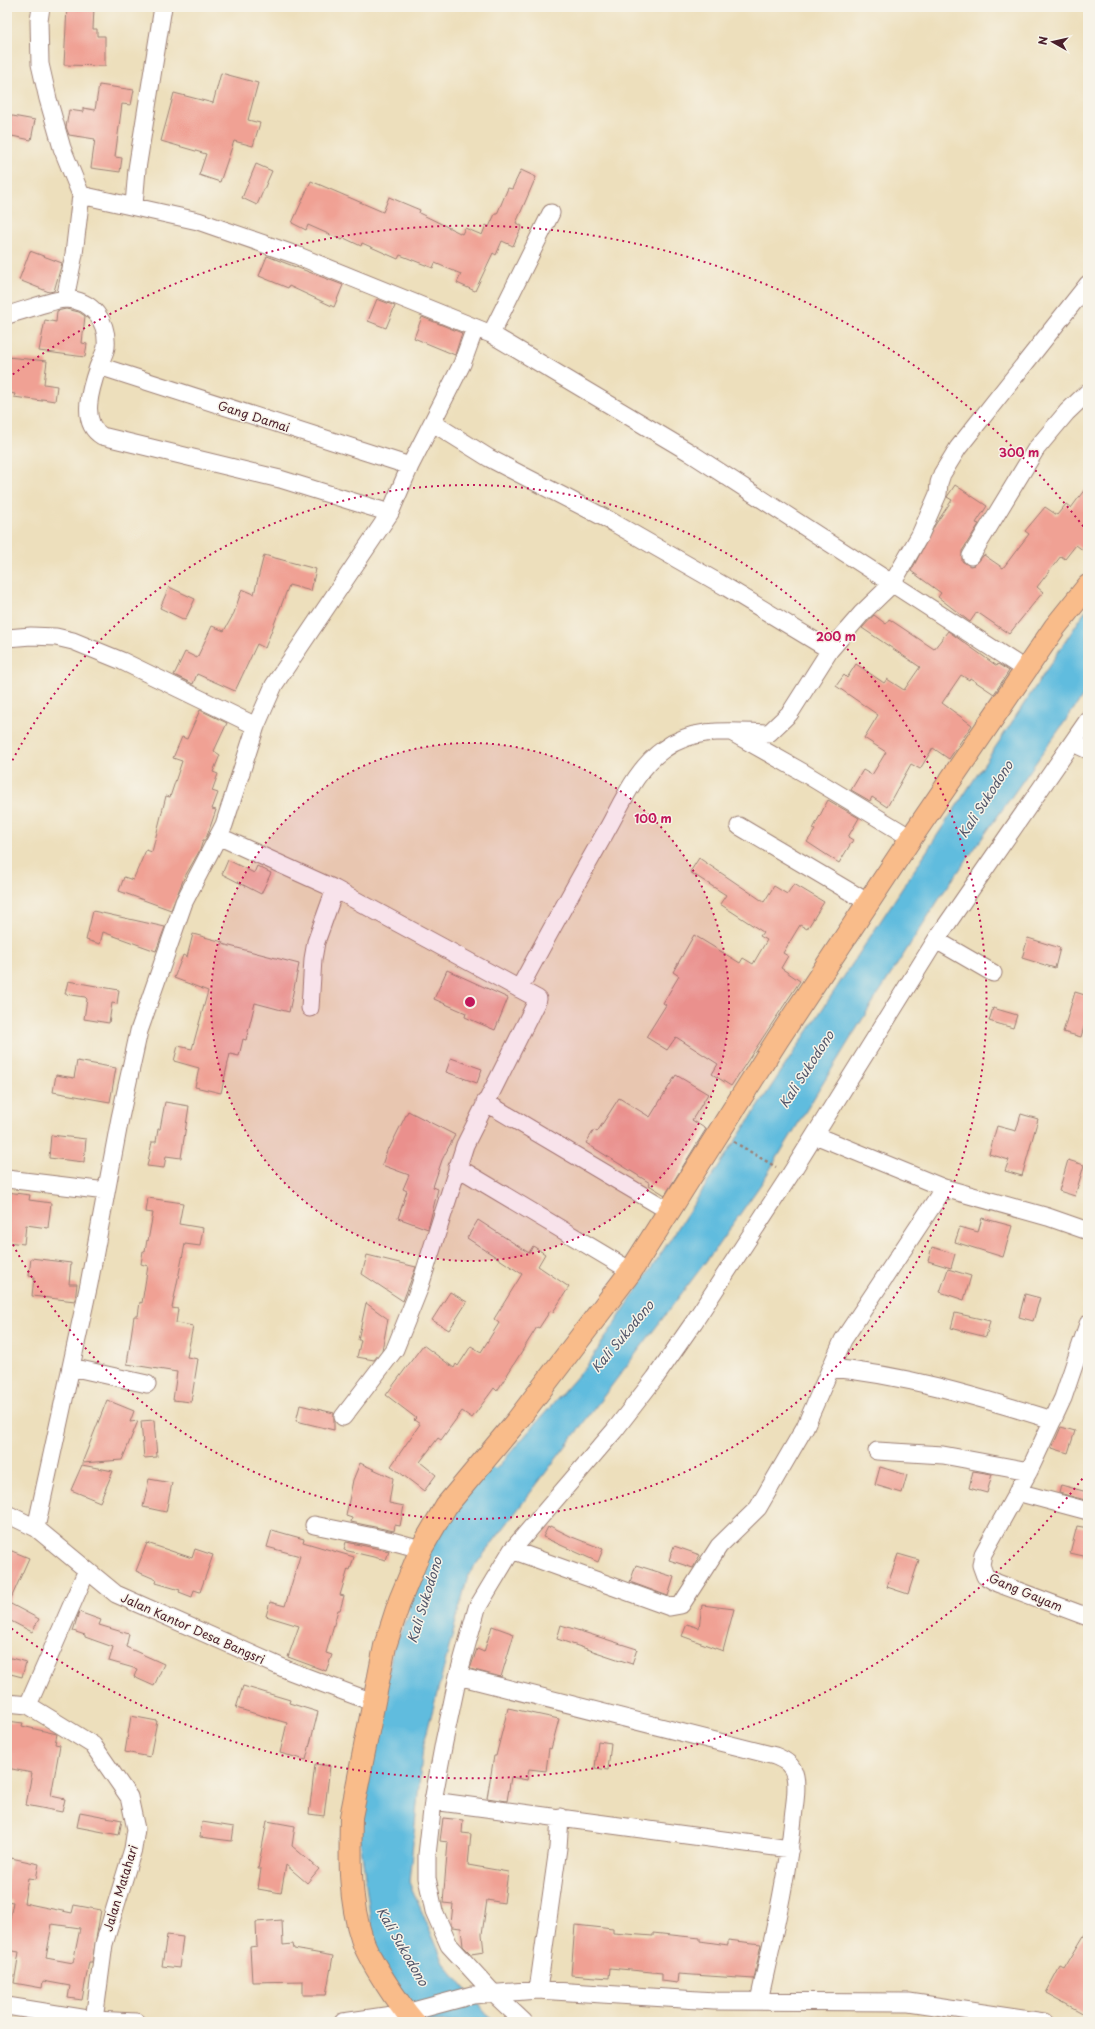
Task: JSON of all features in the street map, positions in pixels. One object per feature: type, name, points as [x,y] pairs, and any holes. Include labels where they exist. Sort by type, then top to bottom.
[{"type":"main road","points":[[410,2015],[372,1958],[362,1939],[352,1880],[351,1817],[375,1703],[385,1646],[400,1600],[421,1549],[446,1506],[516,1422],[631,1272],[778,1039],[911,838],[1055,627],[1088,586]]},
{"type":"street","points":[[41,7],[39,21],[40,64],[62,148],[81,195],[74,254],[66,299]]},
{"type":"street","points":[[134,205],[137,169],[163,7]]},
{"type":"street","points":[[81,195],[134,205],[198,221],[296,255],[490,334],[689,452],[1026,670]]},
{"type":"street","points":[[490,334],[551,212]]},
{"type":"street","points":[[519,989],[571,893],[642,770],[653,758],[674,743],[708,732],[728,730],[769,733],[790,713],[830,650],[862,613],[892,584],[920,535],[938,494],[942,474],[958,448],[1088,284]]},
{"type":"street","points":[[7,315],[66,299],[86,304],[95,310],[101,319],[106,335],[106,348],[91,391],[88,419],[94,432],[102,436],[280,479],[390,513]]},
{"type":"street","points":[[36,1528],[71,1367],[139,1031],[184,902],[224,825],[256,726],[278,679],[390,513],[410,466],[433,424],[462,364],[475,328]]},
{"type":"street","name":"Gang Damai","points":[[99,366],[410,466]]},
{"type":"street","points":[[970,556],[1036,449],[1067,412],[1088,392]]},
{"type":"street","points":[[433,424],[489,458],[607,519],[719,583],[830,650]]},
{"type":"street","points":[[7,638],[50,636],[73,641],[122,661],[256,726]]},
{"type":"street","points":[[524,2022],[493,1993],[449,1945],[434,1911],[427,1878],[427,1855],[433,1801],[458,1676],[477,1608],[512,1550],[614,1431],[655,1378],[694,1322],[815,1135],[936,940],[1080,746],[1088,720]]},
{"type":"street","points":[[728,730],[804,773],[911,838]]},
{"type":"street","points":[[739,826],[869,903]]},
{"type":"street","points":[[218,836],[335,889],[538,998],[485,1102],[465,1145],[419,1289],[395,1349],[343,1417]]},
{"type":"street","points":[[310,1008],[313,959],[316,942],[335,889]]},
{"type":"street","points":[[936,940],[993,973]]},
{"type":"street","points":[[485,1102],[669,1211]]},
{"type":"street","points":[[815,1135],[944,1188],[1087,1229]]},
{"type":"street","points":[[458,1167],[631,1272]]},
{"type":"street","points":[[7,1180],[106,1191]]},
{"type":"street","points":[[512,1550],[670,1607],[681,1605],[719,1546],[758,1508],[805,1427],[843,1340],[944,1188]]},
{"type":"street","points":[[1088,1324],[1063,1398],[1029,1471],[1017,1492],[1088,1511]]},
{"type":"street","points":[[71,1367],[147,1384]]},
{"type":"street","points":[[831,1368],[868,1372],[907,1380],[962,1393],[1053,1420]]},
{"type":"street","points":[[877,1451],[943,1455],[1029,1471]]},
{"type":"street","name":"Gang Gayam","points":[[1017,1492],[982,1554],[981,1565],[985,1576],[997,1583],[1088,1617]]},
{"type":"street","name":"Jalan Kantor Desa Bangsri","points":[[7,1514],[36,1528],[116,1594],[290,1671],[375,1703]]},
{"type":"street","points":[[314,1525],[388,1540],[421,1549]]},
{"type":"street","points":[[28,1705],[87,1570]]},
{"type":"street","points":[[458,1676],[784,1759],[792,1767],[795,1776],[796,1788],[790,1848],[759,2001]]},
{"type":"street","name":"Jalan Matahari","points":[[7,1702],[28,1705],[93,1745],[129,1797],[136,1829],[133,1849],[104,1944],[94,2020]]},
{"type":"street","points":[[433,1801],[790,1848]]},
{"type":"street","points":[[538,1990],[558,1848],[560,1817]]},
{"type":"street","points":[[343,2022],[410,2015],[473,1995],[538,1990],[714,2001],[908,2002],[1044,2022]]},
{"type":"street","points":[[7,2006],[94,2020],[136,2022]]},
{"type":"path","points":[[730,1139],[775,1167]]},
{"type":"water","points":[[1088,607],[1088,689],[943,893],[868,1010],[761,1184],[716,1248],[468,1575],[423,1747],[409,1882],[444,1963],[494,2022],[420,2022],[374,1947],[359,1830],[393,1648],[461,1509],[588,1364]]},
{"type":"building","points":[[67,7],[94,7],[93,29],[97,29],[97,36],[105,36],[105,66],[64,65]]},
{"type":"building","points":[[221,73],[258,83],[248,120],[260,123],[253,146],[234,141],[220,182],[199,175],[206,154],[161,141],[174,93],[213,103]]},
{"type":"building","points":[[99,85],[134,90],[131,105],[122,104],[115,157],[122,158],[120,172],[91,168],[95,139],[69,135],[66,127],[69,110],[83,112],[83,108],[95,110]]},
{"type":"building","points":[[7,115],[35,120],[31,140],[7,135]]},
{"type":"building","points":[[256,164],[272,171],[257,205],[242,198]]},
{"type":"building","points":[[521,170],[536,177],[516,223],[522,226],[513,246],[502,241],[496,255],[493,253],[475,291],[457,283],[461,274],[435,263],[433,268],[400,255],[398,259],[362,243],[361,246],[344,238],[342,240],[308,225],[306,230],[292,223],[311,181],[383,212],[389,197],[420,210],[419,213],[462,234],[465,228],[482,235],[486,225],[489,227],[495,214],[497,214],[508,188],[512,189]]},
{"type":"building","points":[[30,251],[62,263],[54,291],[49,292],[19,280]]},
{"type":"building","points":[[267,256],[343,285],[334,307],[289,286],[288,288],[259,276]]},
{"type":"building","points":[[377,299],[395,306],[386,328],[368,321]]},
{"type":"building","points":[[66,309],[79,312],[85,316],[82,343],[87,344],[85,357],[39,351],[45,320],[56,322],[57,311]]},
{"type":"building","points":[[422,317],[462,333],[455,355],[414,338]]},
{"type":"building","points":[[7,357],[47,361],[44,384],[57,386],[55,401],[42,399],[42,401],[14,397],[15,394],[7,392]]},
{"type":"building","points":[[955,485],[987,506],[976,523],[979,524],[962,551],[962,561],[970,566],[975,565],[984,555],[1003,568],[1029,534],[1025,531],[1045,507],[1057,515],[1066,504],[1071,508],[1088,485],[1088,554],[1076,545],[1065,559],[1061,556],[1037,587],[1043,592],[1009,634],[977,612],[970,622],[938,597],[941,593],[911,571],[935,525],[952,500],[947,497]]},
{"type":"building","points":[[264,555],[316,569],[311,591],[289,585],[265,648],[257,644],[235,691],[197,674],[193,684],[174,675],[185,652],[197,658],[212,626],[224,631],[234,613],[242,589],[254,594]]},
{"type":"building","points":[[169,587],[195,599],[185,620],[160,608]]},
{"type":"building","points":[[874,615],[886,624],[889,619],[934,649],[948,631],[997,666],[998,664],[1009,671],[994,694],[970,678],[969,680],[961,675],[942,703],[972,725],[949,759],[933,748],[920,769],[911,764],[887,807],[872,797],[870,801],[851,790],[863,770],[872,775],[886,752],[864,738],[878,715],[836,686],[844,675],[847,678],[856,664],[884,683],[887,679],[904,690],[920,667],[862,628]]},
{"type":"building","points":[[200,710],[227,723],[214,751],[220,755],[213,772],[218,774],[212,791],[218,793],[212,809],[216,810],[207,836],[205,840],[203,840],[200,850],[184,878],[171,910],[119,891],[124,877],[133,880],[146,850],[152,852],[166,796],[170,797],[182,761],[173,758],[182,737],[187,739]]},
{"type":"building","points":[[828,800],[859,818],[848,837],[853,840],[839,863],[807,842],[815,830],[813,829]]},
{"type":"building","points":[[699,858],[764,902],[774,886],[787,894],[794,884],[824,902],[807,929],[800,925],[783,953],[788,956],[781,968],[800,981],[731,1086],[712,1074],[718,1064],[676,1037],[667,1050],[646,1037],[666,1005],[663,1003],[679,976],[673,972],[694,935],[740,963],[743,958],[753,964],[767,940],[760,936],[763,932],[720,904],[726,895],[690,872]]},
{"type":"building","points":[[228,860],[254,873],[257,866],[271,873],[261,894],[222,874]]},
{"type":"building","points":[[93,911],[165,927],[156,951],[103,932],[100,944],[86,940]]},
{"type":"building","points":[[193,934],[223,942],[222,944],[299,964],[289,1012],[255,1003],[246,1040],[243,1039],[239,1056],[230,1054],[221,1093],[195,1087],[199,1068],[174,1061],[178,1046],[192,1049],[208,991],[174,978],[183,955],[187,957]]},
{"type":"building","points":[[1028,938],[1060,948],[1055,968],[1022,958]]},
{"type":"building","points":[[447,970],[508,998],[495,1030],[465,1017],[466,1013],[434,999]]},
{"type":"building","points":[[68,981],[119,990],[117,1004],[112,1003],[109,1023],[84,1019],[87,999],[85,997],[65,994]]},
{"type":"building","points":[[1075,992],[1088,996],[1088,1014],[1081,1037],[1063,1032]]},
{"type":"building","points":[[993,1008],[1017,1015],[1013,1028],[989,1021]]},
{"type":"building","points":[[451,1058],[482,1069],[477,1083],[446,1072]]},
{"type":"building","points":[[77,1061],[116,1068],[110,1102],[53,1092],[56,1075],[74,1078]]},
{"type":"building","points":[[676,1075],[708,1094],[692,1120],[706,1129],[665,1195],[649,1185],[650,1183],[586,1143],[594,1130],[597,1132],[619,1098],[650,1117]]},
{"type":"building","points":[[165,1102],[189,1106],[181,1158],[166,1156],[164,1168],[147,1166],[152,1142],[156,1142],[158,1129],[160,1129]]},
{"type":"building","points":[[408,1111],[455,1135],[442,1160],[433,1187],[438,1189],[428,1229],[398,1218],[407,1191],[403,1189],[409,1175],[382,1165],[388,1148],[389,1149]]},
{"type":"building","points":[[1021,1114],[1038,1119],[1022,1176],[1005,1171],[1009,1160],[989,1154],[997,1126],[1016,1131]]},
{"type":"building","points":[[51,1135],[86,1139],[84,1162],[49,1158]]},
{"type":"building","points":[[1068,1160],[1084,1165],[1075,1196],[1059,1191]]},
{"type":"building","points":[[7,1192],[30,1195],[29,1200],[51,1203],[48,1228],[26,1225],[24,1244],[7,1242]]},
{"type":"building","points":[[148,1198],[183,1203],[179,1224],[203,1228],[200,1246],[185,1244],[172,1308],[178,1309],[176,1323],[193,1326],[187,1357],[198,1359],[191,1402],[173,1400],[177,1372],[127,1364],[134,1316],[138,1316],[140,1302],[142,1303],[148,1266],[141,1264],[143,1251],[145,1252],[147,1240],[148,1241],[153,1213],[146,1212]]},
{"type":"building","points":[[982,1218],[1012,1226],[1003,1257],[955,1242],[960,1227],[978,1232]]},
{"type":"building","points":[[478,1220],[529,1253],[533,1246],[545,1254],[538,1266],[569,1287],[553,1312],[550,1311],[539,1328],[537,1327],[497,1391],[494,1388],[472,1418],[462,1411],[441,1440],[438,1438],[420,1462],[436,1475],[424,1491],[391,1466],[420,1424],[414,1420],[416,1418],[386,1395],[423,1345],[454,1368],[456,1364],[458,1366],[471,1346],[481,1352],[499,1323],[494,1319],[522,1274],[467,1238]]},
{"type":"building","points":[[932,1247],[955,1254],[951,1268],[928,1261]]},
{"type":"building","points":[[367,1255],[416,1267],[403,1301],[362,1274]]},
{"type":"building","points":[[31,1258],[71,1263],[69,1284],[77,1284],[75,1301],[32,1296],[34,1277],[29,1276]]},
{"type":"building","points":[[948,1269],[971,1276],[964,1300],[940,1292]]},
{"type":"building","points":[[450,1292],[467,1302],[449,1330],[432,1320]]},
{"type":"building","points":[[1025,1294],[1040,1298],[1033,1321],[1019,1317]]},
{"type":"building","points":[[366,1303],[388,1319],[382,1350],[374,1360],[357,1357],[361,1340],[358,1340]]},
{"type":"building","points":[[955,1313],[990,1321],[986,1337],[951,1328]]},
{"type":"building","points":[[107,1400],[134,1411],[130,1422],[138,1421],[122,1460],[82,1463]]},
{"type":"building","points":[[300,1405],[334,1413],[334,1430],[296,1421]]},
{"type":"building","points":[[154,1420],[157,1457],[144,1458],[141,1421]]},
{"type":"building","points":[[1061,1427],[1075,1431],[1068,1453],[1052,1448]]},
{"type":"building","points":[[360,1463],[393,1478],[389,1503],[404,1506],[400,1526],[395,1525],[394,1531],[351,1522],[352,1518],[346,1516],[353,1480]]},
{"type":"building","points":[[82,1465],[113,1471],[100,1502],[71,1490]]},
{"type":"building","points":[[880,1467],[907,1475],[902,1493],[875,1485]]},
{"type":"building","points":[[973,1471],[992,1474],[987,1493],[969,1488]]},
{"type":"building","points":[[149,1479],[172,1483],[166,1512],[143,1507]]},
{"type":"building","points":[[1061,1485],[1087,1492],[1085,1500],[1059,1493]]},
{"type":"building","points":[[550,1526],[572,1537],[603,1549],[598,1562],[543,1537]]},
{"type":"building","points":[[1077,1526],[1088,1528],[1088,1557],[1070,1553]]},
{"type":"building","points":[[272,1530],[304,1539],[303,1542],[354,1557],[350,1570],[348,1569],[340,1595],[344,1596],[340,1610],[338,1610],[326,1653],[332,1655],[326,1671],[288,1657],[299,1626],[266,1616],[270,1602],[285,1606],[300,1556],[267,1547]]},
{"type":"building","points":[[346,1542],[389,1551],[386,1560],[344,1550]]},
{"type":"building","points":[[147,1543],[192,1558],[195,1549],[213,1555],[200,1592],[194,1590],[192,1597],[179,1592],[180,1590],[156,1583],[157,1580],[136,1571]]},
{"type":"building","points":[[674,1546],[700,1555],[693,1568],[669,1560]]},
{"type":"building","points":[[7,1549],[29,1558],[9,1603],[39,1619],[32,1632],[7,1619]]},
{"type":"building","points":[[898,1554],[919,1560],[908,1594],[887,1587]]},
{"type":"building","points":[[636,1565],[674,1577],[668,1596],[630,1582]]},
{"type":"building","points":[[702,1605],[734,1609],[723,1651],[682,1636],[687,1624],[699,1628]]},
{"type":"building","points":[[79,1612],[101,1620],[99,1625],[129,1634],[126,1647],[164,1664],[154,1686],[134,1677],[137,1669],[109,1661],[113,1647],[73,1631]]},
{"type":"building","points":[[561,1625],[637,1649],[632,1664],[557,1639]]},
{"type":"building","points":[[492,1626],[514,1634],[501,1677],[470,1669],[477,1649],[484,1652]]},
{"type":"building","points":[[7,1657],[26,1662],[22,1677],[7,1673]]},
{"type":"building","points":[[243,1686],[290,1700],[289,1703],[318,1712],[306,1760],[280,1753],[287,1723],[236,1708]]},
{"type":"building","points":[[508,1708],[559,1719],[551,1749],[549,1748],[546,1771],[529,1769],[527,1780],[511,1777],[507,1801],[487,1798],[494,1756],[496,1756]]},
{"type":"building","points":[[131,1716],[157,1721],[150,1757],[125,1752]]},
{"type":"building","points":[[7,1721],[23,1723],[22,1726],[57,1734],[55,1744],[60,1745],[51,1796],[65,1799],[62,1812],[26,1805],[32,1773],[7,1768]]},
{"type":"building","points":[[598,1741],[611,1743],[608,1770],[595,1768]]},
{"type":"building","points":[[315,1764],[330,1766],[324,1816],[309,1814]]},
{"type":"building","points":[[80,1812],[122,1820],[119,1835],[77,1827]]},
{"type":"building","points":[[443,1818],[463,1820],[462,1833],[471,1834],[468,1865],[508,1872],[504,1903],[487,1900],[482,1934],[484,1952],[471,1954],[463,1946],[461,1928],[452,1927],[451,1924],[453,1904],[443,1903],[448,1842],[440,1841]]},
{"type":"building","points":[[267,1821],[295,1826],[292,1846],[319,1869],[307,1883],[286,1865],[281,1893],[258,1889],[261,1869],[258,1869]]},
{"type":"building","points":[[202,1822],[234,1827],[232,1841],[200,1837]]},
{"type":"building","points":[[11,1858],[39,1864],[36,1879],[28,1878],[24,1903],[72,1913],[74,1905],[101,1910],[92,1962],[89,1962],[82,2000],[68,1998],[70,1986],[43,1981],[42,1988],[14,1983],[19,1952],[7,1950],[7,1934],[13,1902],[7,1901],[7,1879]],"holes":[[[52,1924],[80,1928],[73,1963],[46,1958]]]},
{"type":"building","points":[[282,1920],[283,1945],[293,1944],[294,1949],[333,1956],[326,1995],[303,1995],[303,1981],[252,1982],[250,1947],[257,1946],[256,1922]]},
{"type":"building","points":[[575,1925],[613,1929],[613,1933],[653,1936],[653,1933],[700,1938],[700,1941],[728,1945],[728,1940],[761,1944],[754,1979],[678,1974],[677,1983],[662,1981],[662,1973],[610,1968],[609,1978],[571,1975]]},
{"type":"building","points":[[1088,1929],[1088,2016],[1046,1993],[1060,1967],[1064,1969]]},
{"type":"building","points":[[167,1935],[183,1937],[179,1968],[162,1966]]},
{"type":"waterway","name":"Kali Sukodono","points":[[421,1602],[451,1521],[490,1483]]}]
